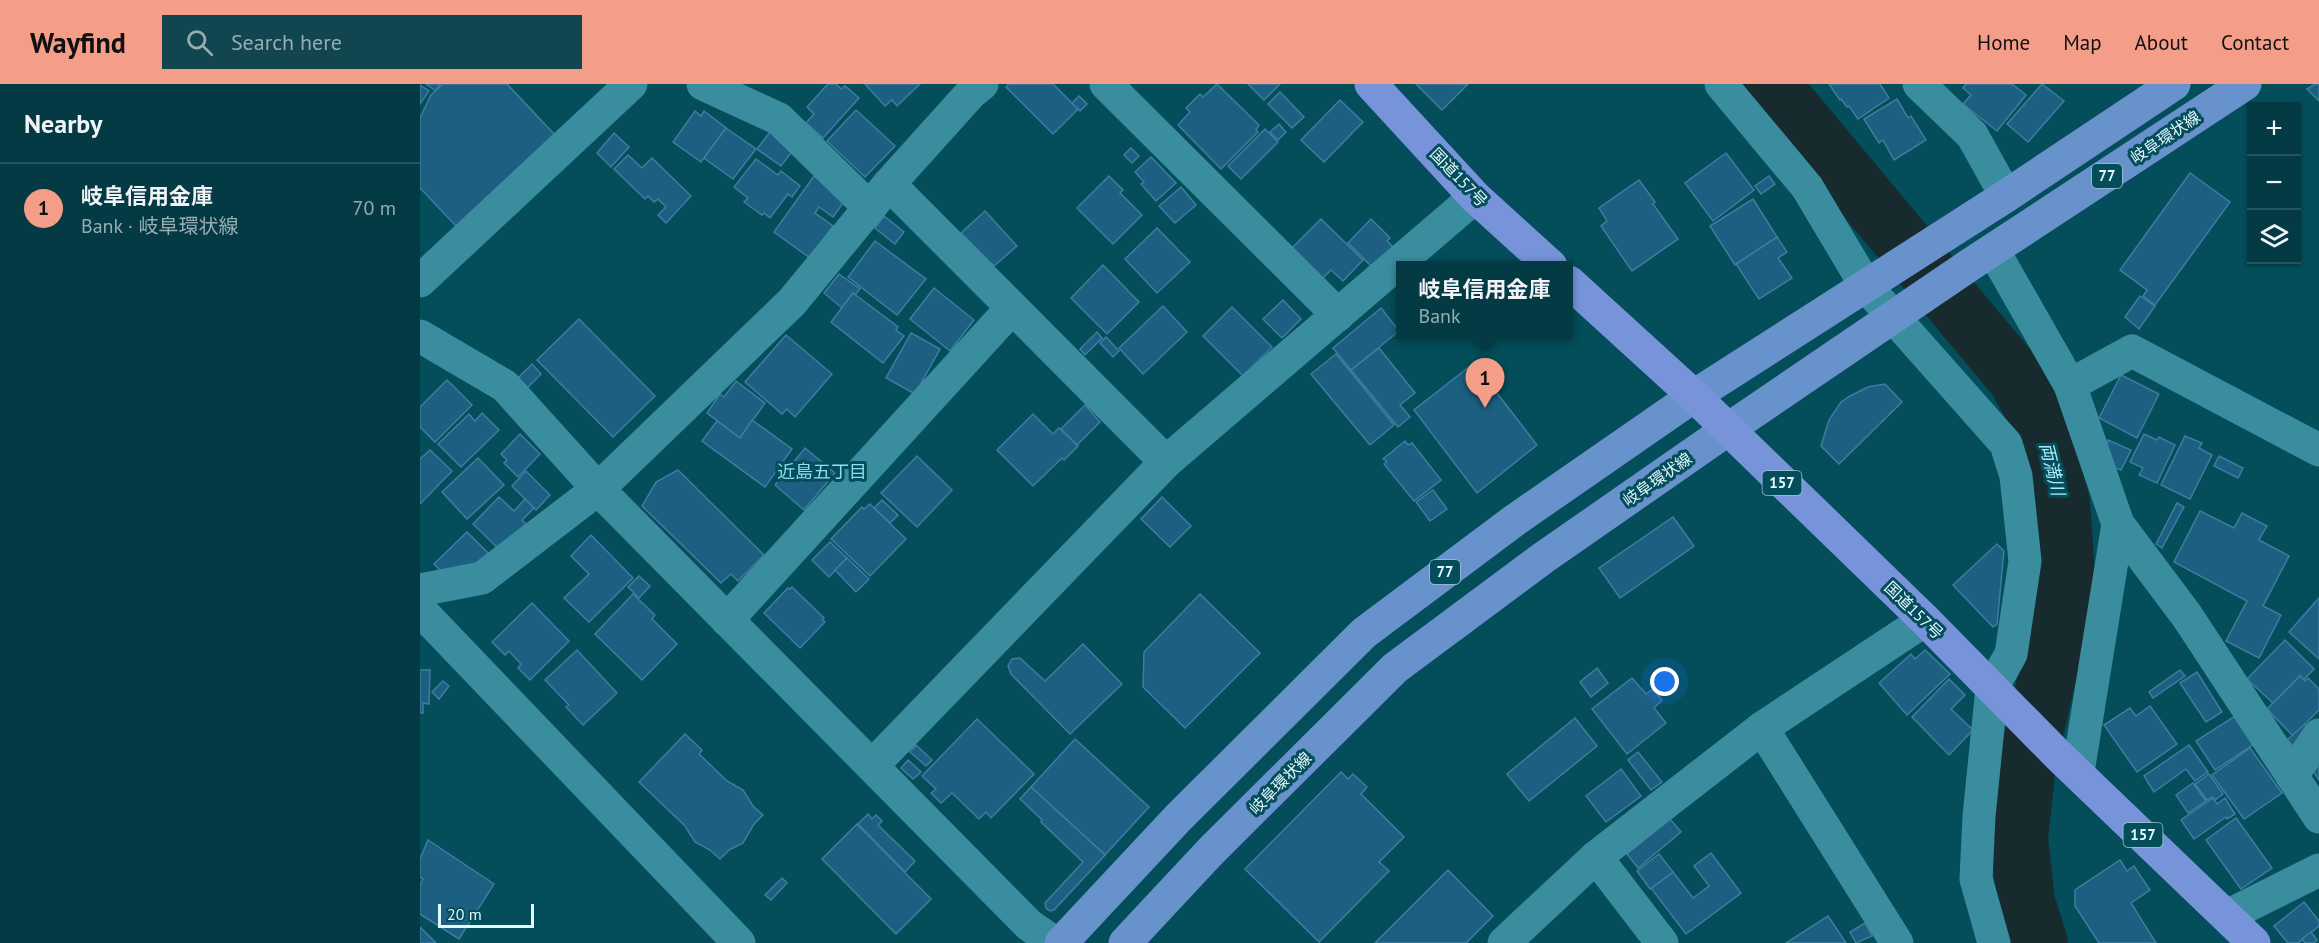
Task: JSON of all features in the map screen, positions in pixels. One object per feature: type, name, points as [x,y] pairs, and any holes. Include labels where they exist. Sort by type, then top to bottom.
[{"type":"highway","name":"国道157号","points":[[1371,84],[1475,197],[1545,261]]},
{"type":"highway","name":"国道157号","points":[[1573,286],[1694,396],[2254,943]]},
{"type":"main road","name":"77","points":[[1061,943],[1178,818],[1364,633],[1515,520],[1694,396],[2006,196],[2174,84]]},
{"type":"main road","name":"岐阜環状線","points":[[1125,943],[1211,851],[1395,668],[1543,558],[1727,430],[1980,258],[2245,84]]},
{"type":"street","points":[[420,281],[632,84]]},
{"type":"street","points":[[703,84],[779,119],[880,196],[1012,308],[1166,462]]},
{"type":"street","points":[[420,590],[482,578],[598,489],[792,302],[880,196],[971,93],[982,84]]},
{"type":"street","points":[[1106,84],[1338,315]]},
{"type":"street","points":[[1721,84],[1807,187],[1877,279],[1905,309],[2006,444],[2016,476],[2025,561],[2011,654],[1979,816],[1976,879],[1994,943]]},
{"type":"street","points":[[1919,84],[1972,135],[2006,196]]},
{"type":"street","points":[[1401,261],[1475,197]]},
{"type":"street","points":[[1980,258],[2070,385],[2118,524],[2187,616],[2319,817]]},
{"type":"street","points":[[872,766],[1166,462],[1396,265]]},
{"type":"street","points":[[727,620],[1012,308]]},
{"type":"street","points":[[420,336],[505,386],[598,489],[727,620],[1029,925],[1055,943]]},
{"type":"street","points":[[2070,385],[2132,351],[2319,450]]},
{"type":"street","points":[[2068,763],[2118,524]]},
{"type":"street","points":[[420,610],[739,943]]},
{"type":"street","points":[[1504,943],[1596,857],[1762,728],[1925,620]]},
{"type":"street","points":[[1762,728],[1897,943]]},
{"type":"street","points":[[2292,776],[2319,735]]},
{"type":"street","points":[[1596,857],[1662,943]]},
{"type":"street","points":[[2227,916],[2319,870]]},
{"type":"building","points":[[426,84],[440,84],[436,91]]},
{"type":"building","points":[[443,84],[507,84],[555,135],[456,226],[420,188],[420,118],[431,95]]},
{"type":"building","points":[[828,84],[836,84],[841,89],[845,86],[859,98],[823,138],[806,123],[814,114],[807,107]]},
{"type":"building","points":[[865,84],[920,84],[897,106],[892,100],[885,106]]},
{"type":"building","points":[[1009,84],[1053,84],[1078,109],[1053,134],[1006,87]]},
{"type":"building","points":[[1217,84],[1259,125],[1256,130],[1258,132],[1221,169],[1178,125],[1190,112],[1186,108],[1200,94],[1203,97]]},
{"type":"building","points":[[1248,84],[1280,84],[1264,100]]},
{"type":"building","points":[[1416,84],[1468,84],[1442,110]]},
{"type":"building","points":[[1829,84],[1880,84],[1889,98],[1858,119]]},
{"type":"building","points":[[1966,84],[2012,84],[2026,95],[1997,131],[1963,104],[1971,95],[1963,88]]},
{"type":"building","points":[[2042,84],[2064,101],[2028,142],[2007,124]]},
{"type":"building","points":[[2319,84],[2319,101],[2307,89]]},
{"type":"building","points":[[420,85],[429,91],[420,104]]},
{"type":"building","points":[[1280,92],[1304,117],[1292,128],[1268,104]]},
{"type":"building","points":[[1079,96],[1087,104],[1080,111],[1072,103]]},
{"type":"building","points":[[1897,99],[1908,118],[1911,116],[1926,140],[1894,160],[1883,140],[1879,143],[1864,119]]},
{"type":"building","points":[[1340,100],[1363,122],[1324,162],[1301,140]]},
{"type":"building","points":[[856,110],[895,146],[865,177],[827,141]]},
{"type":"building","points":[[695,111],[701,116],[704,111],[726,128],[701,162],[673,142]]},
{"type":"building","points":[[1279,124],[1286,132],[1278,140],[1270,132]]},
{"type":"building","points":[[726,128],[756,149],[733,179],[704,158]]},
{"type":"building","points":[[1265,129],[1278,142],[1241,179],[1228,166]]},
{"type":"building","points":[[770,132],[794,149],[781,166],[757,149]]},
{"type":"building","points":[[614,133],[629,147],[611,167],[597,153]]},
{"type":"building","points":[[1131,148],[1139,156],[1132,163],[1124,155]]},
{"type":"building","points":[[1726,153],[1754,190],[1713,221],[1685,183]]},
{"type":"building","points":[[628,155],[642,168],[652,158],[691,196],[666,223],[658,215],[666,207],[658,199],[654,202],[648,196],[645,199],[614,169]]},
{"type":"building","points":[[1151,157],[1176,183],[1156,201],[1141,184],[1144,182],[1135,172]]},
{"type":"building","points":[[756,159],[778,175],[781,171],[800,186],[792,197],[788,194],[770,218],[744,202],[748,198],[734,187]]},
{"type":"building","points":[[2190,173],[2230,202],[2155,305],[2143,296],[2147,290],[2120,270]]},
{"type":"building","points":[[814,176],[846,199],[833,217],[819,207],[815,213],[833,226],[810,258],[774,232]]},
{"type":"building","points":[[1109,176],[1123,190],[1120,193],[1142,215],[1113,244],[1077,208]]},
{"type":"building","points":[[1769,176],[1775,184],[1761,194],[1755,186]]},
{"type":"building","points":[[1639,180],[1678,239],[1632,271],[1601,226],[1607,221],[1599,208]]},
{"type":"building","points":[[1181,187],[1196,205],[1175,223],[1159,206]]},
{"type":"building","points":[[1753,199],[1777,237],[1735,265],[1710,226]]},
{"type":"building","points":[[985,211],[1017,246],[994,266],[961,233]]},
{"type":"building","points":[[884,216],[904,232],[895,244],[875,228]]},
{"type":"building","points":[[1321,219],[1363,260],[1343,281],[1331,270],[1322,279],[1291,249]]},
{"type":"building","points":[[1371,219],[1390,238],[1387,241],[1395,249],[1375,270],[1348,243]]},
{"type":"building","points":[[1157,228],[1190,262],[1157,293],[1125,259]]},
{"type":"building","points":[[1777,237],[1787,252],[1778,258],[1792,278],[1759,299],[1736,264]]},
{"type":"building","points":[[875,241],[926,279],[897,315],[848,277]]},
{"type":"building","points":[[1103,265],[1139,302],[1107,334],[1071,298]]},
{"type":"building","points":[[839,274],[860,289],[855,295],[853,293],[842,308],[824,293]]},
{"type":"building","points":[[934,288],[974,320],[950,351],[910,319]]},
{"type":"building","points":[[853,293],[898,327],[896,330],[904,336],[883,363],[831,322]]},
{"type":"building","points":[[2140,296],[2155,306],[2139,329],[2125,317]]},
{"type":"building","points":[[1283,300],[1301,319],[1282,338],[1263,319]]},
{"type":"building","points":[[1163,306],[1187,332],[1143,374],[1119,348]]},
{"type":"building","points":[[1232,307],[1272,347],[1243,376],[1203,336]]},
{"type":"building","points":[[1381,308],[1396,327],[1396,333],[1351,370],[1333,348]]},
{"type":"building","points":[[579,319],[655,396],[613,437],[537,360]]},
{"type":"building","points":[[1097,332],[1102,338],[1085,355],[1080,349]]},
{"type":"building","points":[[911,333],[940,349],[915,394],[886,378]]},
{"type":"building","points":[[786,335],[832,374],[795,417],[787,409],[782,414],[745,382]]},
{"type":"building","points":[[1106,337],[1119,351],[1113,357],[1100,343]]},
{"type":"building","points":[[1379,348],[1415,393],[1400,405],[1410,417],[1398,427],[1351,370]]},
{"type":"building","points":[[1336,354],[1394,425],[1370,445],[1311,374]]},
{"type":"building","points":[[1474,363],[1537,445],[1477,493],[1414,410]]},
{"type":"building","points":[[532,364],[541,374],[525,390],[515,381]]},
{"type":"building","points":[[2121,375],[2159,394],[2137,438],[2099,418]]},
{"type":"building","points":[[447,380],[472,405],[435,442],[420,427],[420,407]]},
{"type":"building","points":[[736,381],[765,403],[740,438],[707,413],[720,394],[724,397]]},
{"type":"building","points":[[1885,384],[1902,402],[1839,464],[1821,446],[1829,420],[1841,402],[1850,396],[1868,387]]},
{"type":"building","points":[[1085,405],[1100,422],[1077,445],[1061,429]]},
{"type":"building","points":[[482,413],[499,430],[461,467],[438,444],[469,414],[475,421]]},
{"type":"building","points":[[1033,414],[1053,434],[1059,428],[1078,446],[1033,486],[997,450]]},
{"type":"building","points":[[752,420],[792,449],[765,487],[702,441],[717,421],[740,438]]},
{"type":"building","points":[[520,434],[540,454],[518,477],[504,463],[507,460],[501,454]]},
{"type":"building","points":[[2144,434],[2157,440],[2159,437],[2175,445],[2157,483],[2139,475],[2143,468],[2130,462]]},
{"type":"building","points":[[2185,436],[2202,443],[2199,448],[2212,455],[2190,499],[2161,485]]},
{"type":"building","points":[[2108,440],[2131,450],[2121,470],[2113,467]]},
{"type":"building","points":[[1405,441],[1408,445],[1412,443],[1441,480],[1414,501],[1384,464],[1387,462],[1383,459]]},
{"type":"building","points":[[805,448],[835,473],[804,510],[775,485]]},
{"type":"building","points":[[430,450],[452,471],[420,504],[420,459]]},
{"type":"building","points":[[917,456],[952,490],[917,527],[881,493]]},
{"type":"building","points":[[2219,456],[2243,468],[2238,478],[2214,466]]},
{"type":"building","points":[[478,458],[504,485],[467,519],[442,492]]},
{"type":"building","points":[[678,470],[764,555],[738,581],[731,574],[721,583],[642,506],[656,482]]},
{"type":"building","points":[[526,471],[550,495],[536,510],[512,486]]},
{"type":"building","points":[[1433,490],[1447,509],[1430,521],[1416,502]]},
{"type":"building","points":[[499,497],[514,511],[525,499],[534,508],[522,520],[527,525],[501,551],[473,524]]},
{"type":"building","points":[[1162,497],[1191,526],[1170,547],[1141,519]]},
{"type":"building","points":[[882,500],[898,515],[890,523],[874,508]]},
{"type":"building","points":[[2177,503],[2184,507],[2162,548],[2156,544]]},
{"type":"building","points":[[870,504],[906,539],[870,576],[831,539],[862,507],[864,509]]},
{"type":"building","points":[[2200,511],[2234,528],[2242,513],[2267,526],[2259,540],[2289,556],[2263,606],[2281,615],[2259,658],[2226,641],[2247,601],[2174,562]]},
{"type":"building","points":[[1673,517],[1694,546],[1620,598],[1599,568]]},
{"type":"building","points":[[467,532],[493,558],[446,576],[434,564]]},
{"type":"building","points":[[591,535],[633,578],[589,622],[564,598],[589,574],[571,556]]},
{"type":"building","points":[[830,542],[847,558],[829,577],[812,560]]},
{"type":"building","points":[[1997,544],[2004,551],[1997,624],[1993,627],[1953,585]]},
{"type":"building","points":[[847,558],[869,579],[856,592],[835,570]]},
{"type":"building","points":[[639,576],[650,586],[639,598],[628,587]]},
{"type":"building","points":[[792,587],[824,618],[822,620],[825,622],[800,648],[764,613],[788,588]]},
{"type":"building","points":[[633,594],[655,615],[652,619],[677,644],[642,680],[595,634]]},
{"type":"building","points":[[1200,594],[1260,653],[1185,728],[1143,687],[1144,652]]},
{"type":"building","points":[[2319,598],[2319,659],[2289,632]]},
{"type":"building","points":[[532,603],[569,641],[530,680],[518,668],[521,664],[509,651],[505,655],[492,642]]},
{"type":"building","points":[[2285,640],[2314,669],[2303,680],[2300,676],[2273,703],[2247,679]]},
{"type":"building","points":[[1083,644],[1122,684],[1070,734],[1011,674],[1008,666],[1012,659],[1020,658],[1045,681]]},
{"type":"building","points":[[577,650],[617,693],[583,725],[566,707],[569,705],[545,680]]},
{"type":"building","points":[[1925,650],[1950,674],[1907,715],[1879,683],[1911,654],[1915,659]]},
{"type":"building","points":[[1597,668],[1608,683],[1591,697],[1580,682]]},
{"type":"building","points":[[420,670],[430,670],[429,704],[423,703],[423,713],[420,713]]},
{"type":"building","points":[[2180,670],[2185,676],[2153,698],[2149,692]]},
{"type":"building","points":[[2197,672],[2222,712],[2206,722],[2180,683]]},
{"type":"building","points":[[2300,676],[2305,681],[2308,678],[2319,689],[2319,710],[2293,736],[2267,709]]},
{"type":"building","points":[[1632,678],[1646,694],[1653,689],[1662,700],[1654,708],[1666,723],[1627,754],[1592,709]]},
{"type":"building","points":[[1949,679],[1965,695],[1951,709],[1973,730],[1949,755],[1912,717]]},
{"type":"building","points":[[443,681],[449,686],[439,699],[432,692]]},
{"type":"building","points":[[2150,706],[2177,744],[2137,772],[2104,725],[2130,708],[2136,716]]},
{"type":"building","points":[[2235,716],[2254,744],[2215,770],[2196,741]]},
{"type":"building","points":[[1575,718],[1597,746],[1529,801],[1507,774]]},
{"type":"building","points":[[977,719],[1034,774],[991,818],[986,812],[979,819],[952,793],[941,803],[931,793],[936,789],[922,776]]},
{"type":"building","points":[[2305,724],[2311,730],[2294,747],[2287,740]]},
{"type":"building","points":[[685,734],[702,750],[699,754],[727,781],[743,790],[753,806],[763,815],[754,824],[743,843],[729,850],[720,859],[710,850],[695,842],[685,826],[639,782]]},
{"type":"building","points":[[1075,739],[1149,807],[1105,855],[1031,787]]},
{"type":"building","points":[[916,745],[932,760],[926,766],[910,752]]},
{"type":"building","points":[[2189,745],[2208,772],[2195,781],[2186,769],[2154,792],[2144,776]]},
{"type":"building","points":[[2250,748],[2282,793],[2244,819],[2212,775]]},
{"type":"building","points":[[1638,752],[1662,782],[1651,790],[1628,760]]},
{"type":"building","points":[[908,760],[921,772],[913,779],[901,768]]},
{"type":"building","points":[[2319,766],[2319,780],[2313,771]]},
{"type":"building","points":[[1621,769],[1641,796],[1606,822],[1586,796]]},
{"type":"building","points":[[1341,772],[1348,779],[1353,774],[1367,787],[1361,794],[1404,837],[1379,862],[1389,871],[1319,942],[1245,869]]},
{"type":"building","points":[[2209,774],[2223,794],[2215,800],[2212,797],[2207,800],[2195,784]]},
{"type":"building","points":[[2193,783],[2206,801],[2188,813],[2176,795]]},
{"type":"building","points":[[1031,787],[1105,855],[1054,910],[1050,911],[1046,908],[1045,903],[1083,862],[1020,799]]},
{"type":"building","points":[[2213,798],[2217,804],[2225,798],[2235,814],[2227,819],[2226,817],[2194,839],[2181,820]]},
{"type":"building","points":[[868,814],[872,819],[876,815],[882,821],[878,825],[915,861],[905,872],[858,824]]},
{"type":"building","points":[[2236,818],[2272,868],[2241,889],[2206,840]]},
{"type":"building","points":[[1670,819],[1681,832],[1638,868],[1627,854]]},
{"type":"building","points":[[857,824],[931,899],[896,934],[822,859]]},
{"type":"building","points":[[428,840],[494,884],[459,939],[420,914],[420,885],[423,879],[420,877],[420,859]]},
{"type":"building","points":[[1711,853],[1741,893],[1686,934],[1651,888],[1673,872],[1693,898],[1709,886],[1694,866]]},
{"type":"building","points":[[1659,854],[1673,872],[1650,889],[1637,871]]},
{"type":"building","points":[[2120,860],[2127,871],[2134,866],[2150,890],[2131,903],[2156,943],[2099,943],[2075,906],[2075,890]]},
{"type":"building","points":[[1448,870],[1493,916],[1466,943],[1375,943]]},
{"type":"building","points":[[782,878],[787,883],[771,900],[765,895]]},
{"type":"building","points":[[2304,902],[2319,921],[2319,926],[2298,943],[2288,943],[2274,926]]},
{"type":"building","points":[[1828,916],[1846,943],[1786,943]]},
{"type":"building","points":[[1865,923],[1872,936],[1856,943],[1850,932]]},
{"type":"building","points":[[420,927],[436,943],[420,943]]},
{"type":"building","points":[[2311,932],[2317,940],[2314,943],[2305,943],[2302,939]]},
{"type":"waterway","name":"両満川","points":[[1771,84],[2017,379],[2040,421],[2061,503],[2066,576],[2055,643],[2027,764],[2019,839],[2026,902],[2039,943]]},
{"type":"place","name":"岐阜信用金庫","points":[[1485,408]]},
{"type":"district","name":"近島五丁目","points":[[822,472]]}]
